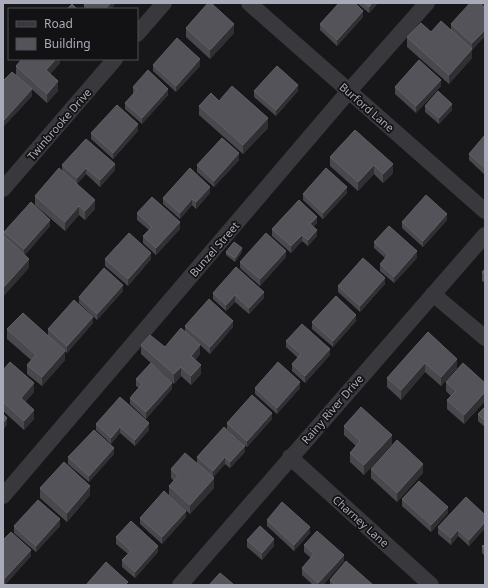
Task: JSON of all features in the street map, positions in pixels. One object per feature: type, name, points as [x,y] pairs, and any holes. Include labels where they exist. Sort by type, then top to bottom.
[{"type":"street","points":[[138,33],[164,3]]},
{"type":"street","name":"Burford Lane","points":[[249,3],[485,210]]},
{"type":"street","name":"Bunzel Street","points":[[3,496],[349,91],[427,3]]},
{"type":"street","name":"Twinbrooke Drive","points":[[3,189],[114,60]]},
{"type":"street","name":"Rainy River Drive","points":[[180,585],[485,234]]},
{"type":"street","points":[[434,294],[485,338]]},
{"type":"street","name":"Charney Lane","points":[[290,457],[431,585]]},
{"type":"building","points":[[86,3],[111,3],[106,8],[88,8],[84,5]]},
{"type":"building","points":[[208,3],[211,3],[234,24],[210,50],[186,28]]},
{"type":"building","points":[[339,3],[355,3],[363,11],[337,40],[320,24]]},
{"type":"building","points":[[364,3],[372,3],[369,7]]},
{"type":"building","points":[[470,3],[480,3],[485,8],[485,30],[472,43],[451,24]]},
{"type":"building","points":[[72,4],[76,8],[68,8]]},
{"type":"building","points":[[441,21],[472,49],[449,75],[407,37],[421,23],[431,32]]},
{"type":"building","points":[[177,38],[200,59],[176,86],[153,65]]},
{"type":"building","points":[[21,60],[55,60],[46,70],[58,81],[47,94],[16,66]]},
{"type":"building","points":[[419,60],[441,80],[416,106],[395,87]]},
{"type":"building","points":[[277,66],[298,85],[276,110],[254,91]]},
{"type":"building","points":[[148,70],[168,89],[142,118],[125,103],[137,90],[133,87]]},
{"type":"building","points":[[12,72],[32,89],[4,120],[3,81]]},
{"type":"building","points":[[232,86],[268,118],[243,145],[199,106],[211,93],[219,101]]},
{"type":"building","points":[[438,91],[452,104],[439,118],[425,106]]},
{"type":"building","points":[[117,105],[138,124],[113,153],[91,133]]},
{"type":"building","points":[[355,130],[393,164],[383,174],[374,165],[358,182],[330,157]]},
{"type":"building","points":[[485,135],[485,168],[469,154]]},
{"type":"building","points":[[222,138],[239,153],[214,181],[197,165]]},
{"type":"building","points":[[86,139],[115,164],[100,180],[86,168],[77,178],[62,165]]},
{"type":"building","points":[[59,168],[95,200],[85,211],[79,206],[65,222],[35,196]]},
{"type":"building","points":[[190,168],[210,187],[196,202],[192,199],[180,213],[163,198]]},
{"type":"building","points":[[326,168],[347,187],[323,213],[303,194]]},
{"type":"building","points":[[426,195],[447,214],[423,241],[402,222]]},
{"type":"building","points":[[152,197],[180,222],[156,248],[143,236],[152,227],[137,213]]},
{"type":"building","points":[[299,200],[317,217],[310,224],[317,230],[308,240],[302,235],[291,246],[272,229]]},
{"type":"building","points":[[31,202],[50,220],[24,249],[4,232]]},
{"type":"building","points":[[389,226],[417,251],[394,277],[380,264],[388,255],[374,242]]},
{"type":"building","points":[[129,233],[151,253],[128,279],[105,259]]},
{"type":"building","points":[[266,233],[286,251],[260,279],[240,262]]},
{"type":"building","points":[[3,235],[29,259],[3,288]]},
{"type":"building","points":[[234,242],[242,248],[235,258],[226,252]]},
{"type":"building","points":[[363,258],[385,278],[360,306],[338,286]]},
{"type":"building","points":[[236,267],[264,292],[249,308],[235,295],[226,305],[213,293]]},
{"type":"building","points":[[104,268],[123,285],[97,314],[79,297]]},
{"type":"building","points":[[336,296],[356,315],[333,341],[312,322]]},
{"type":"building","points":[[209,299],[233,321],[210,347],[185,326]]},
{"type":"building","points":[[74,300],[93,317],[67,346],[48,329]]},
{"type":"building","points":[[23,313],[65,351],[42,377],[27,365],[36,355],[7,329]]},
{"type":"building","points":[[302,324],[330,349],[305,376],[292,364],[301,354],[286,341]]},
{"type":"building","points":[[181,328],[200,345],[191,356],[201,365],[191,376],[181,367],[174,374],[141,345],[150,335],[165,347]]},
{"type":"building","points":[[428,332],[457,359],[441,377],[425,363],[401,390],[387,378]]},
{"type":"building","points":[[10,362],[34,383],[21,398],[34,410],[24,421],[3,402],[3,370]]},
{"type":"building","points":[[278,362],[300,382],[277,408],[255,388]]},
{"type":"building","points":[[151,363],[172,383],[146,412],[130,398],[142,384],[136,379]]},
{"type":"building","points":[[463,363],[485,383],[485,392],[464,415],[447,400],[456,391],[446,382]]},
{"type":"building","points":[[252,395],[272,413],[247,441],[227,423]]},
{"type":"building","points":[[120,397],[149,423],[135,440],[120,427],[111,438],[96,424]]},
{"type":"building","points":[[361,407],[392,435],[364,465],[350,453],[360,441],[344,426]]},
{"type":"building","points":[[485,407],[485,421],[478,414]]},
{"type":"building","points":[[3,414],[7,418],[3,423]]},
{"type":"building","points":[[224,427],[245,446],[230,462],[225,457],[213,471],[197,457]]},
{"type":"building","points":[[94,430],[114,448],[89,476],[68,457]]},
{"type":"building","points":[[397,440],[423,464],[397,493],[371,469]]},
{"type":"building","points":[[185,453],[214,478],[190,505],[169,486],[178,476],[171,469]]},
{"type":"building","points":[[64,462],[90,486],[67,513],[40,488]]},
{"type":"building","points":[[419,481],[448,507],[431,525],[402,499]]},
{"type":"building","points":[[164,491],[186,511],[162,537],[140,518]]},
{"type":"building","points":[[466,497],[485,515],[485,522],[469,540],[458,530],[451,538],[438,527]]},
{"type":"building","points":[[38,500],[60,519],[36,546],[14,526]]},
{"type":"building","points":[[282,502],[310,527],[294,545],[267,520]]},
{"type":"building","points":[[131,521],[158,546],[135,572],[122,560],[131,551],[116,537]]},
{"type":"building","points":[[260,526],[274,539],[262,553],[247,540]]},
{"type":"building","points":[[317,531],[344,555],[318,583],[302,568],[314,554],[304,545]]},
{"type":"building","points":[[11,532],[31,550],[5,578],[3,577],[3,540]]},
{"type":"building","points":[[346,561],[373,585],[336,585],[330,580]]},
{"type":"building","points":[[106,562],[128,582],[125,585],[86,585]]},
{"type":"building","points":[[220,573],[233,584],[209,585]]}]
